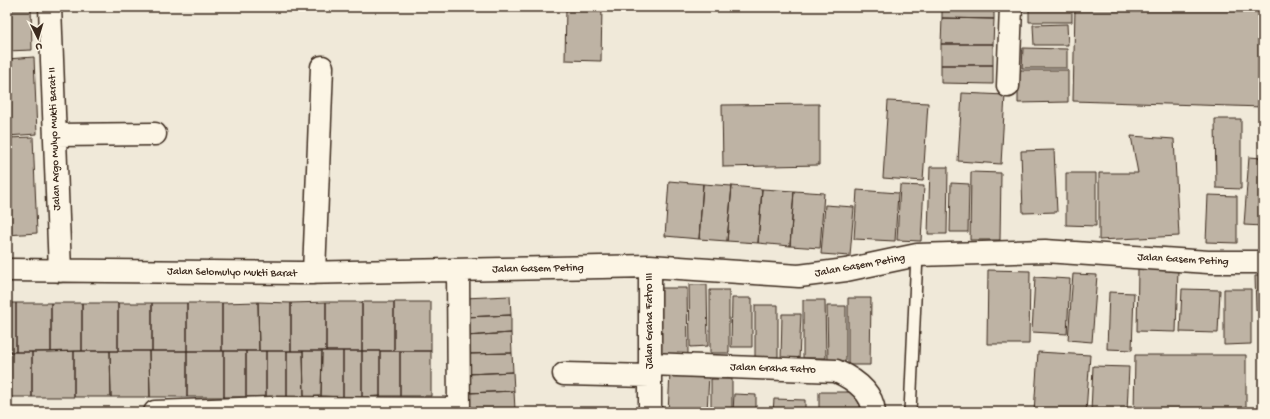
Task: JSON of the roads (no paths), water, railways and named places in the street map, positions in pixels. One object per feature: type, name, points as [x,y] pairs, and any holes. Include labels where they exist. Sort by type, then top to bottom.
[{"type":"street","name":"Jalan Argo Mulyo Mukti Barat II","points":[[50,7],[60,271]]},
{"type":"street","points":[[1008,86],[1011,7]]},
{"type":"street","points":[[314,273],[322,67]]},
{"type":"street","points":[[56,136],[155,134]]},
{"type":"street","name":"Jalan Gasem Peting","points":[[458,271],[650,266],[799,276],[846,270],[917,255],[1045,251],[1208,262],[1263,262]]},
{"type":"street","name":"Jalan Graha Fatro III","points":[[650,266],[650,412]]},
{"type":"street","name":"Jalan Selomulyo Mukti Barat","points":[[7,270],[314,273],[458,271]]},
{"type":"street","points":[[155,412],[270,408],[459,410],[458,271]]},
{"type":"street","name":"Jalan Graha Fatro III","points":[[564,374],[650,370]]},
{"type":"street","name":"Jalan Graha Fatro","points":[[650,370],[836,371],[853,378],[863,389],[873,404],[874,412]]},
{"type":"lane","points":[[910,412],[917,255]]}]
